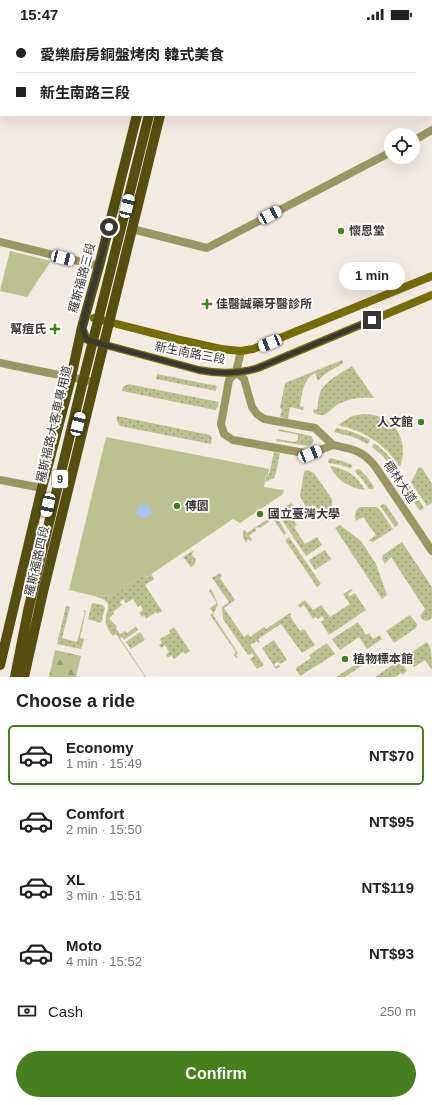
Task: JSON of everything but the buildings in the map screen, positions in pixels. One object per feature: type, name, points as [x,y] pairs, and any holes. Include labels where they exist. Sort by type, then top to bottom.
[{"type":"main road","name":"羅斯福路三段","points":[[83,380],[82,327],[99,266],[136,116]]},
{"type":"main road","name":"9","points":[[101,320],[143,116]]},
{"type":"main road","name":"9","points":[[95,342],[150,116]]},
{"type":"main road","name":"9","points":[[101,320],[132,229],[160,116]]},
{"type":"main road","name":"新生南路三段","points":[[101,320],[221,349],[241,351],[253,350],[432,276]]},
{"type":"main road","name":"新生南路三段","points":[[95,342],[199,370],[214,373],[236,372],[258,368],[432,295]]},
{"type":"main road","points":[[95,342],[82,327],[101,320]]},
{"type":"main road","name":"羅斯福路大客車專用道","points":[[9,677],[83,380],[101,320]]},
{"type":"main road","name":"羅斯福路大客車專用道","points":[[15,677],[23,640],[33,612],[83,380],[95,342]]},
{"type":"main road","name":"羅斯福路四段","points":[[0,665],[42,488],[83,380]]},
{"type":"main road","name":"羅斯福路四段","points":[[24,677],[43,592],[83,380]]},
{"type":"street","points":[[420,136],[432,130]]},
{"type":"street","points":[[132,229],[207,248],[384,156]]},
{"type":"street","points":[[0,242],[99,266]]},
{"type":"street","points":[[236,372],[244,380],[252,407],[256,414],[264,419],[315,428],[333,445],[310,454],[233,440],[224,434],[221,424],[229,380],[236,372],[241,351]]},
{"type":"street","points":[[0,362],[83,380]]},
{"type":"street","name":"椰林大道","points":[[333,445],[350,449],[368,457],[432,551]]},
{"type":"street","points":[[0,480],[42,488]]},
{"type":"green space","points":[[10,251],[51,261],[27,297],[0,291]]},
{"type":"green space","points":[[342,360],[343,363],[325,374],[318,381],[315,373],[308,379],[302,392],[300,406],[304,407],[303,410],[290,407],[288,419],[280,417],[282,409],[280,408],[285,383]]},
{"type":"green space","points":[[352,366],[374,398],[350,399],[337,405],[324,415],[318,415],[313,412],[314,409],[317,410],[318,399],[325,385]]},
{"type":"green space","points":[[157,374],[217,386],[216,391],[156,379]]},
{"type":"green space","points":[[128,384],[219,402],[215,410],[122,391],[123,387]]},
{"type":"green space","points":[[364,414],[383,418],[391,423],[397,430],[403,447],[403,457],[400,467],[388,452],[374,440],[357,431],[338,425],[352,416]]},
{"type":"green space","points":[[117,416],[210,435],[212,438],[211,444],[120,426],[117,421]]},
{"type":"green space","points":[[336,428],[353,432],[370,440],[368,444],[353,437],[334,432]]},
{"type":"green space","points":[[279,429],[311,436],[313,443],[309,446],[276,441],[277,439],[294,442],[298,440],[298,435],[278,431]]},
{"type":"green space","name":"傅園","points":[[106,437],[269,469],[268,475],[266,475],[264,487],[284,490],[283,494],[240,523],[233,519],[147,577],[144,574],[113,595],[94,596],[69,590]]},
{"type":"green space","points":[[374,443],[394,462],[399,470],[397,473],[395,473],[383,456],[372,447]]},
{"type":"green space","points":[[274,452],[280,453],[276,473],[274,478],[265,482],[267,475],[269,475]]},
{"type":"green space","points":[[330,458],[352,465],[351,469],[341,465],[329,463],[328,461]]},
{"type":"green space","points":[[330,466],[346,471],[355,477],[365,490],[354,488],[344,483],[336,476]]},
{"type":"green space","points":[[419,467],[422,468],[432,484],[432,503],[427,506],[411,482]]},
{"type":"green space","points":[[359,469],[367,477],[374,487],[373,489],[369,489],[355,472]]},
{"type":"green space","points":[[308,470],[314,473],[332,499],[333,515],[331,517],[324,507],[318,511],[313,505],[307,509],[300,496],[304,473]]},
{"type":"green space","points":[[409,485],[424,508],[420,511],[406,490]]},
{"type":"green space","points":[[291,503],[299,514],[292,519],[297,525],[294,527],[305,544],[317,537],[322,545],[306,556],[278,512]]},
{"type":"green space","points":[[383,504],[386,505],[398,523],[395,527],[380,506]]},
{"type":"green space","points":[[360,507],[376,507],[379,509],[393,529],[373,542],[370,541],[369,540],[376,535],[363,517],[356,521],[355,519],[356,511]]},
{"type":"green space","points":[[275,514],[286,533],[284,535],[273,519],[260,528],[255,529],[256,531],[249,535],[252,540],[250,541],[248,539],[246,543],[243,537],[243,531],[245,530],[247,533]]},
{"type":"green space","points":[[340,525],[361,541],[376,564],[387,595],[382,599],[335,528]]},
{"type":"green space","points":[[289,537],[321,584],[317,587],[285,540]]},
{"type":"green space","points":[[402,542],[432,587],[432,618],[427,621],[423,620],[420,616],[425,609],[391,557],[385,564],[382,559],[383,555]]},
{"type":"green space","points":[[194,550],[192,554],[196,559],[195,564],[191,567],[183,557]]},
{"type":"green space","points":[[325,550],[331,559],[315,570],[309,560]]},
{"type":"green space","points":[[220,573],[222,576],[220,578],[235,600],[224,608],[244,637],[248,634],[250,637],[264,627],[266,629],[290,613],[290,616],[300,631],[304,629],[315,645],[302,653],[281,624],[258,639],[260,642],[258,643],[257,641],[250,645],[264,665],[257,669],[250,659],[254,656],[252,653],[248,655],[223,619],[222,607],[229,602],[212,578]]},
{"type":"green space","points":[[144,574],[147,577],[151,574],[154,579],[145,585],[162,611],[157,614],[156,612],[146,619],[144,615],[142,617],[139,613],[143,610],[140,605],[138,607],[133,599],[126,603],[123,599],[120,602],[122,605],[113,612],[114,614],[109,618],[115,624],[120,634],[125,631],[127,633],[136,626],[138,630],[124,640],[122,637],[120,638],[146,677],[116,634],[113,636],[108,628],[106,619],[108,604],[106,601],[94,596],[113,595]]},
{"type":"green space","points":[[211,589],[218,604],[213,615],[238,653],[236,655],[238,657],[236,658],[234,655],[236,652],[210,615],[213,613],[210,608],[217,603],[209,591]]},
{"type":"green space","points":[[351,589],[353,590],[348,594],[350,596],[355,593],[366,610],[329,635],[321,622],[324,620],[322,616],[318,619],[316,617],[313,619],[304,605],[300,608],[298,605],[305,600],[313,610],[321,605],[330,617],[350,604],[343,594]]},
{"type":"green space","points":[[92,603],[103,605],[105,608],[101,623],[88,619]]},
{"type":"green space","points":[[66,606],[70,607],[62,638],[77,642],[85,612],[83,610],[86,611],[80,638],[84,639],[81,649],[57,644]]},
{"type":"green space","points":[[410,615],[417,624],[416,628],[394,643],[386,631]]},
{"type":"green space","points":[[358,622],[366,635],[369,633],[373,639],[380,635],[382,639],[367,649],[359,637],[340,650],[332,639]]},
{"type":"green space","points":[[174,627],[190,651],[185,654],[183,652],[174,659],[171,655],[168,658],[166,655],[169,652],[165,645],[161,648],[159,645],[162,643],[160,639],[170,633],[169,631]]},
{"type":"green space","points":[[140,632],[145,640],[131,649],[126,642]]},
{"type":"green space","points":[[274,640],[287,660],[280,664],[278,662],[274,664],[276,667],[279,665],[280,667],[276,669],[262,648]]},
{"type":"green space","points":[[427,642],[431,651],[432,670],[425,660],[414,667],[406,656]]},
{"type":"green space","points":[[327,643],[335,654],[300,676],[296,668],[311,658],[309,655]]},
{"type":"green space","points":[[55,650],[81,656],[76,677],[49,677]]},
{"type":"green space","points":[[371,655],[373,658],[345,677],[336,677]]},
{"type":"green space","points":[[400,660],[407,671],[402,675],[401,673],[395,677],[375,677]]},
{"type":"water","points":[[144,504],[149,506],[151,511],[149,516],[144,518],[139,516],[137,511],[139,506]]},
{"type":"place","name":"懷恩堂","points":[[341,231]]},
{"type":"place","name":"佳醫誠藥牙醫診所","points":[[207,304]]},
{"type":"place","name":"幫痘氏","points":[[55,329]]},
{"type":"place","name":"人文館","points":[[421,422]]},
{"type":"place","name":"傅園","points":[[177,506]]},
{"type":"place","name":"國立臺灣大學","points":[[260,514]]},
{"type":"place","name":"植物標本館","points":[[345,659]]},
{"type":"route","points":[[109,227],[82,327],[87,340],[199,370],[214,373],[228,373],[248,371],[258,368],[372,320]]}]
